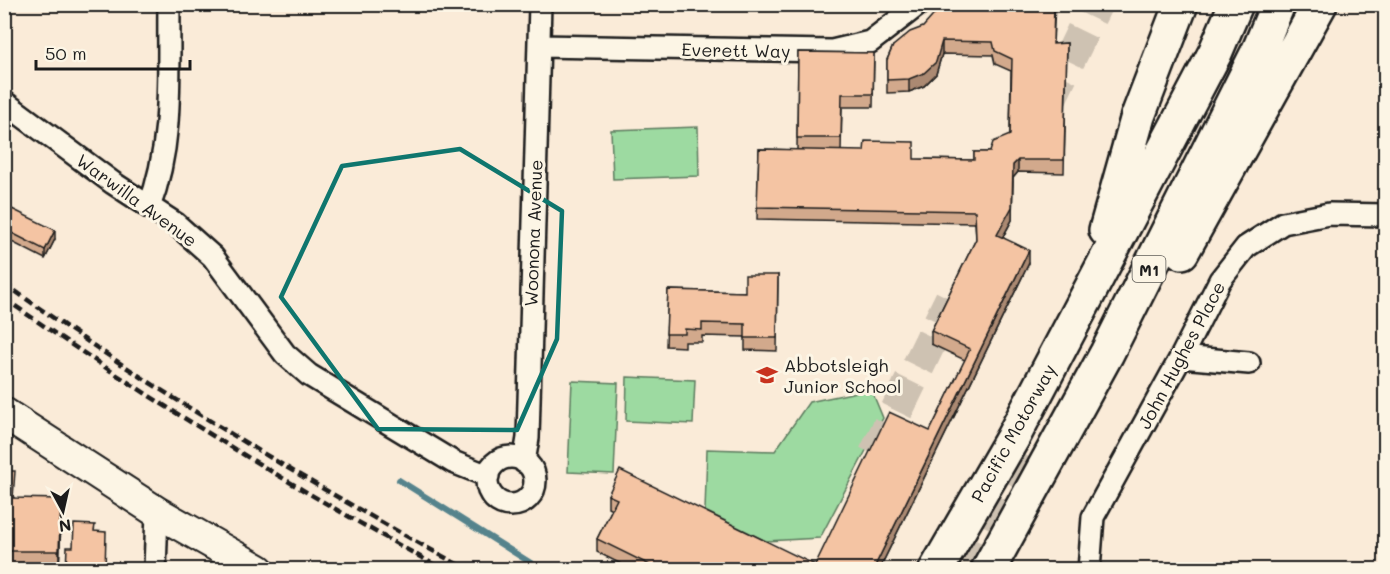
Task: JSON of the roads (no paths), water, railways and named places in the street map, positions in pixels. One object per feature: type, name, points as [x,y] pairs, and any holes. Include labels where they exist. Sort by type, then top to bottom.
[{"type":"highway","name":"M1","points":[[1088,296],[1138,116],[1181,4]]},
{"type":"highway","name":"M1","points":[[1088,296],[1215,53],[1236,4]]},
{"type":"highway","name":"M1","points":[[988,570],[1107,353],[1259,50],[1278,4]]},
{"type":"highway","name":"M1","points":[[1012,529],[1108,384],[1320,4]]},
{"type":"highway","name":"Pacific Motorway","points":[[936,570],[1012,439],[1088,296]]},
{"type":"street","points":[[149,207],[160,179],[167,146],[170,4]]},
{"type":"street","name":"Woonona Avenue","points":[[524,462],[528,438],[540,4]]},
{"type":"street","name":"Everett Way","points":[[539,46],[832,51],[870,42],[919,4]]},
{"type":"street","name":"Warwilla Avenue","points":[[4,102],[176,224],[213,257],[285,354],[309,375],[453,462],[488,476]]},
{"type":"street","name":"John Hughes Place","points":[[1089,570],[1093,517],[1181,357],[1220,280],[1246,247],[1283,223],[1329,214],[1386,215]]},
{"type":"street","points":[[1181,357],[1249,363]]},
{"type":"street","points":[[4,413],[157,512],[259,570]]},
{"type":"street","points":[[511,457],[524,462],[533,474],[533,490],[528,497],[515,505],[502,504],[491,495],[488,476],[499,460],[511,457]]},
{"type":"street","points":[[155,570],[157,512]]},
{"type":"waterway","points":[[399,480],[542,570]]},
{"type":"tunnel","points":[[1047,105],[1096,4]]},
{"type":"tunnel","points":[[875,455],[951,299]]},
{"type":"tunnel","points":[[962,570],[1022,449]]},
{"type":"railway","points":[[4,283],[116,361],[232,434],[468,570]]},
{"type":"railway","points":[[4,298],[165,406],[331,507],[444,570]]},
{"type":"place","name":"Abbotsleigh Junior School","points":[[767,375]]}]
